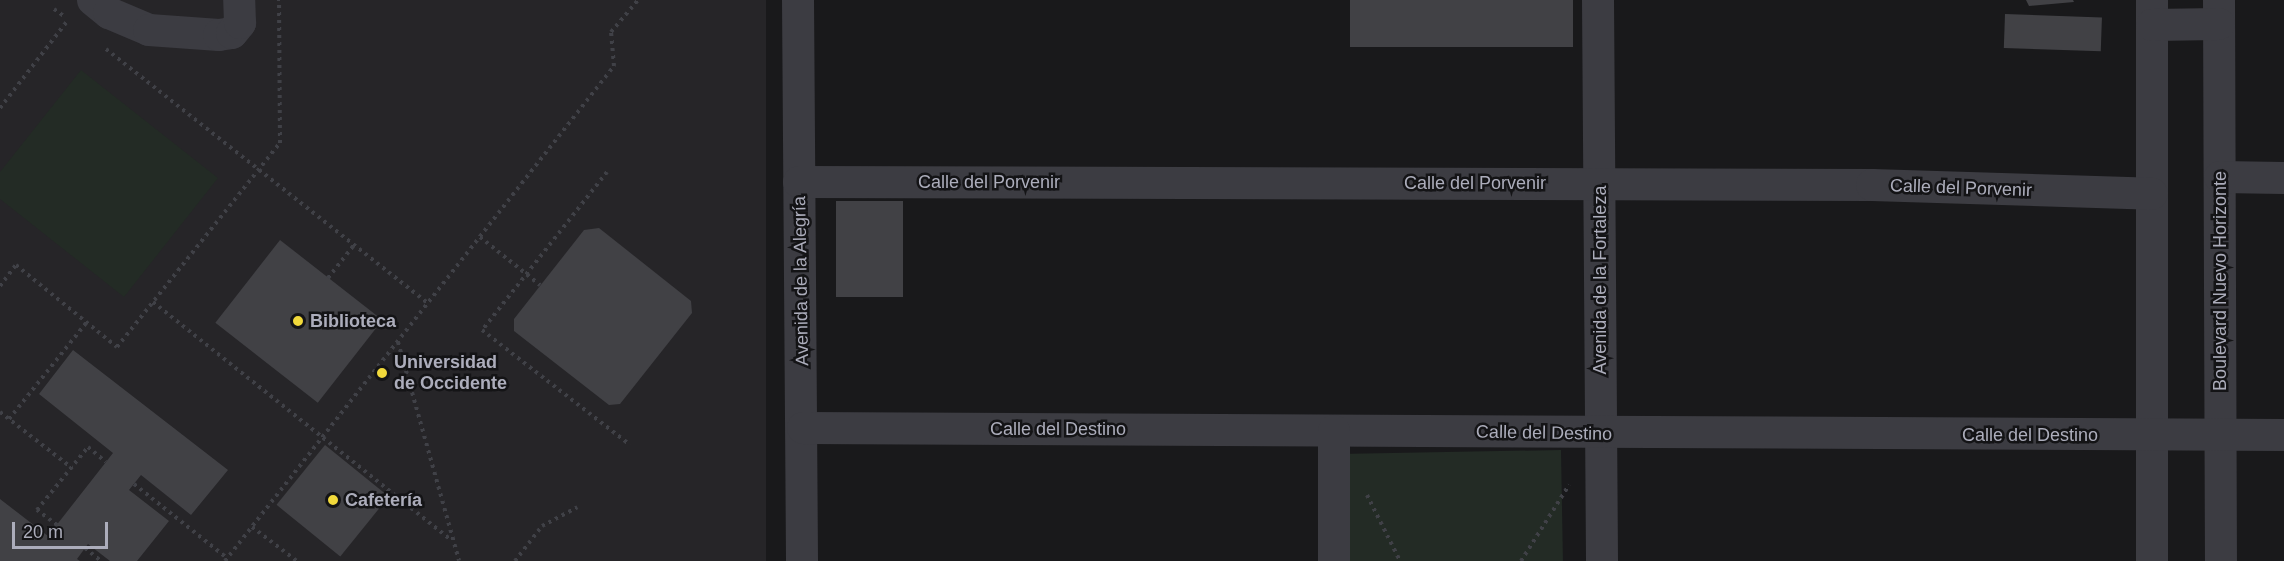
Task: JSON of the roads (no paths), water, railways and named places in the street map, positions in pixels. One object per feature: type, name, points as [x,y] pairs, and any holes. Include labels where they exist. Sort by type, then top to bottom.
[{"type":"street","points":[[93,0],[109,14],[148,30],[219,35],[232,33],[240,23],[239,0]]},
{"type":"street","name":"Avenida de la Alegría","points":[[798,0],[803,428],[802,561]]},
{"type":"street","name":"Avenida de la Fortaleza","points":[[1598,0],[1602,561]]},
{"type":"street","points":[[2152,561],[2152,12],[2219,12]]},
{"type":"street","name":"Boulevard Nuevo Horizonte","points":[[2219,12],[2222,561]]},
{"type":"street","points":[[2220,177],[2284,178]]},
{"type":"street","name":"Calle del Porvenir","points":[[799,182],[1872,185],[2152,194]]},
{"type":"street","name":"Calle del Destino","points":[[803,428],[1601,434],[2284,435]]},
{"type":"street","points":[[1334,431],[1334,561]]},
{"type":"place","name":"Biblioteca","points":[[298,321]]},
{"type":"place","name":"Universidad de Occidente","points":[[382,373]]},
{"type":"place","name":"Cafetería","points":[[333,500]]}]
